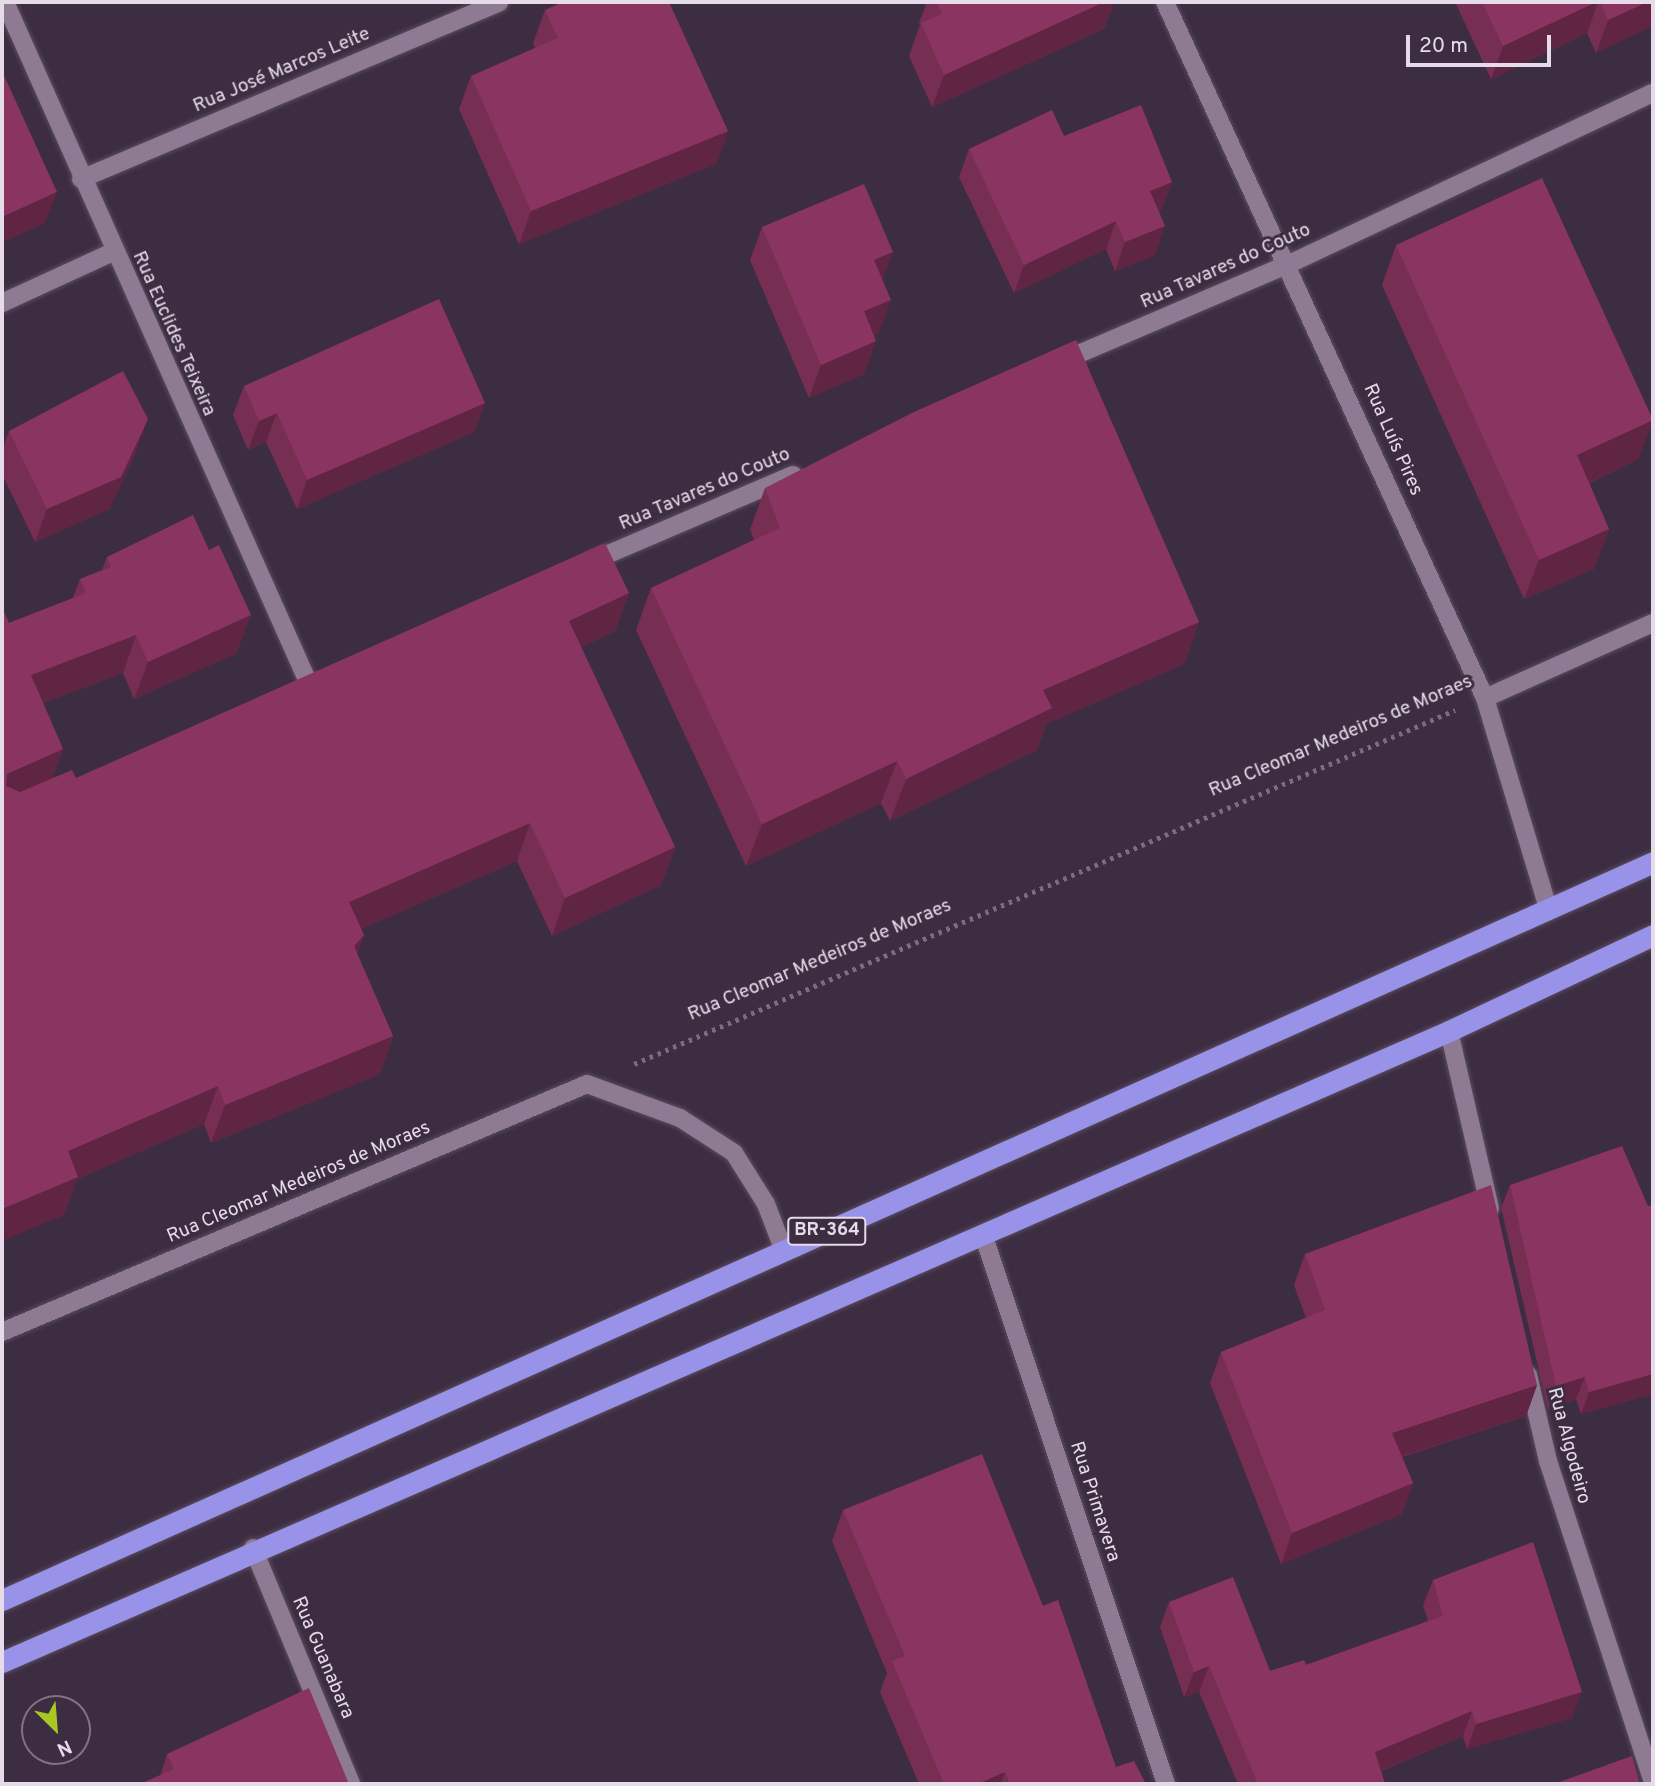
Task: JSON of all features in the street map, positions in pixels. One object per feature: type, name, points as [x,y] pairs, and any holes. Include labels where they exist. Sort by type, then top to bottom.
[{"type":"highway","name":"BR-364","points":[[2,1600],[1653,862]]},
{"type":"highway","points":[[2,1662],[253,1548],[1449,1031],[1653,935]]},
{"type":"street","name":"Rua Euclides Teixeira","points":[[5,2],[301,685],[333,671]]},
{"type":"street","name":"Rua José Marcos Leite","points":[[81,179],[499,2]]},
{"type":"street","name":"Rua Luís Pires","points":[[1165,2],[1289,264],[1485,698],[1548,908]]},
{"type":"street","name":"Rua Tavares do Couto","points":[[1047,367],[1289,264],[1653,93]]},
{"type":"street","points":[[2,303],[113,252]]},
{"type":"street","name":"Rua Tavares do Couto","points":[[575,568],[817,465]]},
{"type":"street","name":"Rua Cleomar Medeiros de Moraes","points":[[1485,698],[1653,623]]},
{"type":"street","points":[[1449,1031],[1495,1233]]},
{"type":"street","points":[[587,1084],[680,1118],[734,1153],[766,1204],[783,1251]]},
{"type":"street","name":"Rua Cleomar Medeiros de Moraes","points":[[2,1332],[587,1084]]},
{"type":"street","name":"Rua Primavera","points":[[983,1234],[1166,1784]]},
{"type":"street","name":"Rua Algodeiro","points":[[1523,1354],[1548,1461],[1653,1783]]},
{"type":"street","name":"Rua Guanabara","points":[[253,1548],[351,1784]]},
{"type":"path","name":"Rua Cleomar Medeiros de Moraes","points":[[587,1084],[1485,698]]},
{"type":"building","points":[[563,2],[669,2],[728,131],[531,211],[471,76],[558,38],[545,10]]},
{"type":"building","points":[[936,2],[1104,2],[944,75],[921,23],[942,14]]},
{"type":"building","points":[[1482,2],[1596,2],[1503,46]]},
{"type":"building","points":[[1600,2],[1647,2],[1608,20]]},
{"type":"building","points":[[2,71],[57,192],[2,217]]},
{"type":"building","points":[[1141,105],[1172,182],[1150,191],[1165,226],[1125,242],[1116,221],[1024,265],[969,149],[1052,110],[1064,136]]},
{"type":"building","points":[[1542,178],[1653,420],[1577,455],[1609,529],[1539,560],[1396,245]]},
{"type":"building","points":[[864,184],[893,252],[874,260],[891,300],[864,311],[876,341],[821,365],[762,227]]},
{"type":"building","points":[[439,299],[485,403],[307,480],[277,413],[259,421],[244,386]]},
{"type":"building","points":[[1076,340],[1199,622],[1043,690],[1052,708],[906,779],[897,761],[762,824],[651,588],[780,528],[765,488],[914,412]]},
{"type":"building","points":[[123,371],[148,419],[121,477],[47,509],[9,431]]},
{"type":"building","points":[[193,515],[209,550],[219,545],[251,615],[148,662],[136,635],[31,675],[63,749],[7,774],[6,786],[20,792],[72,770],[76,778],[605,543],[629,593],[569,621],[675,847],[565,898],[530,823],[349,902],[364,935],[354,946],[393,1036],[225,1105],[218,1086],[68,1151],[78,1177],[2,1209],[2,607],[9,623],[86,593],[80,579],[111,567],[107,557]]},
{"type":"building","points":[[1622,1146],[1648,1206],[1653,1205],[1653,1374],[1589,1392],[1585,1377],[1556,1386],[1510,1185]]},
{"type":"building","points":[[1491,1185],[1537,1385],[1392,1433],[1413,1483],[1292,1533],[1221,1352],[1325,1310],[1305,1254]]},
{"type":"building","points":[[982,1454],[1043,1606],[1058,1600],[1116,1767],[1134,1761],[1146,1784],[1010,1784],[1005,1772],[977,1784],[944,1784],[892,1661],[905,1656],[843,1510]]},
{"type":"building","points":[[1533,1542],[1582,1692],[1476,1724],[1472,1711],[1375,1752],[1385,1784],[1258,1784],[1209,1666],[1194,1672],[1169,1602],[1233,1577],[1270,1671],[1304,1660],[1306,1665],[1443,1616],[1433,1580]]},
{"type":"building","points":[[309,1688],[349,1784],[140,1784],[174,1769],[167,1754]]},
{"type":"building","points":[[1632,1756],[1640,1784],[1554,1784]]}]
